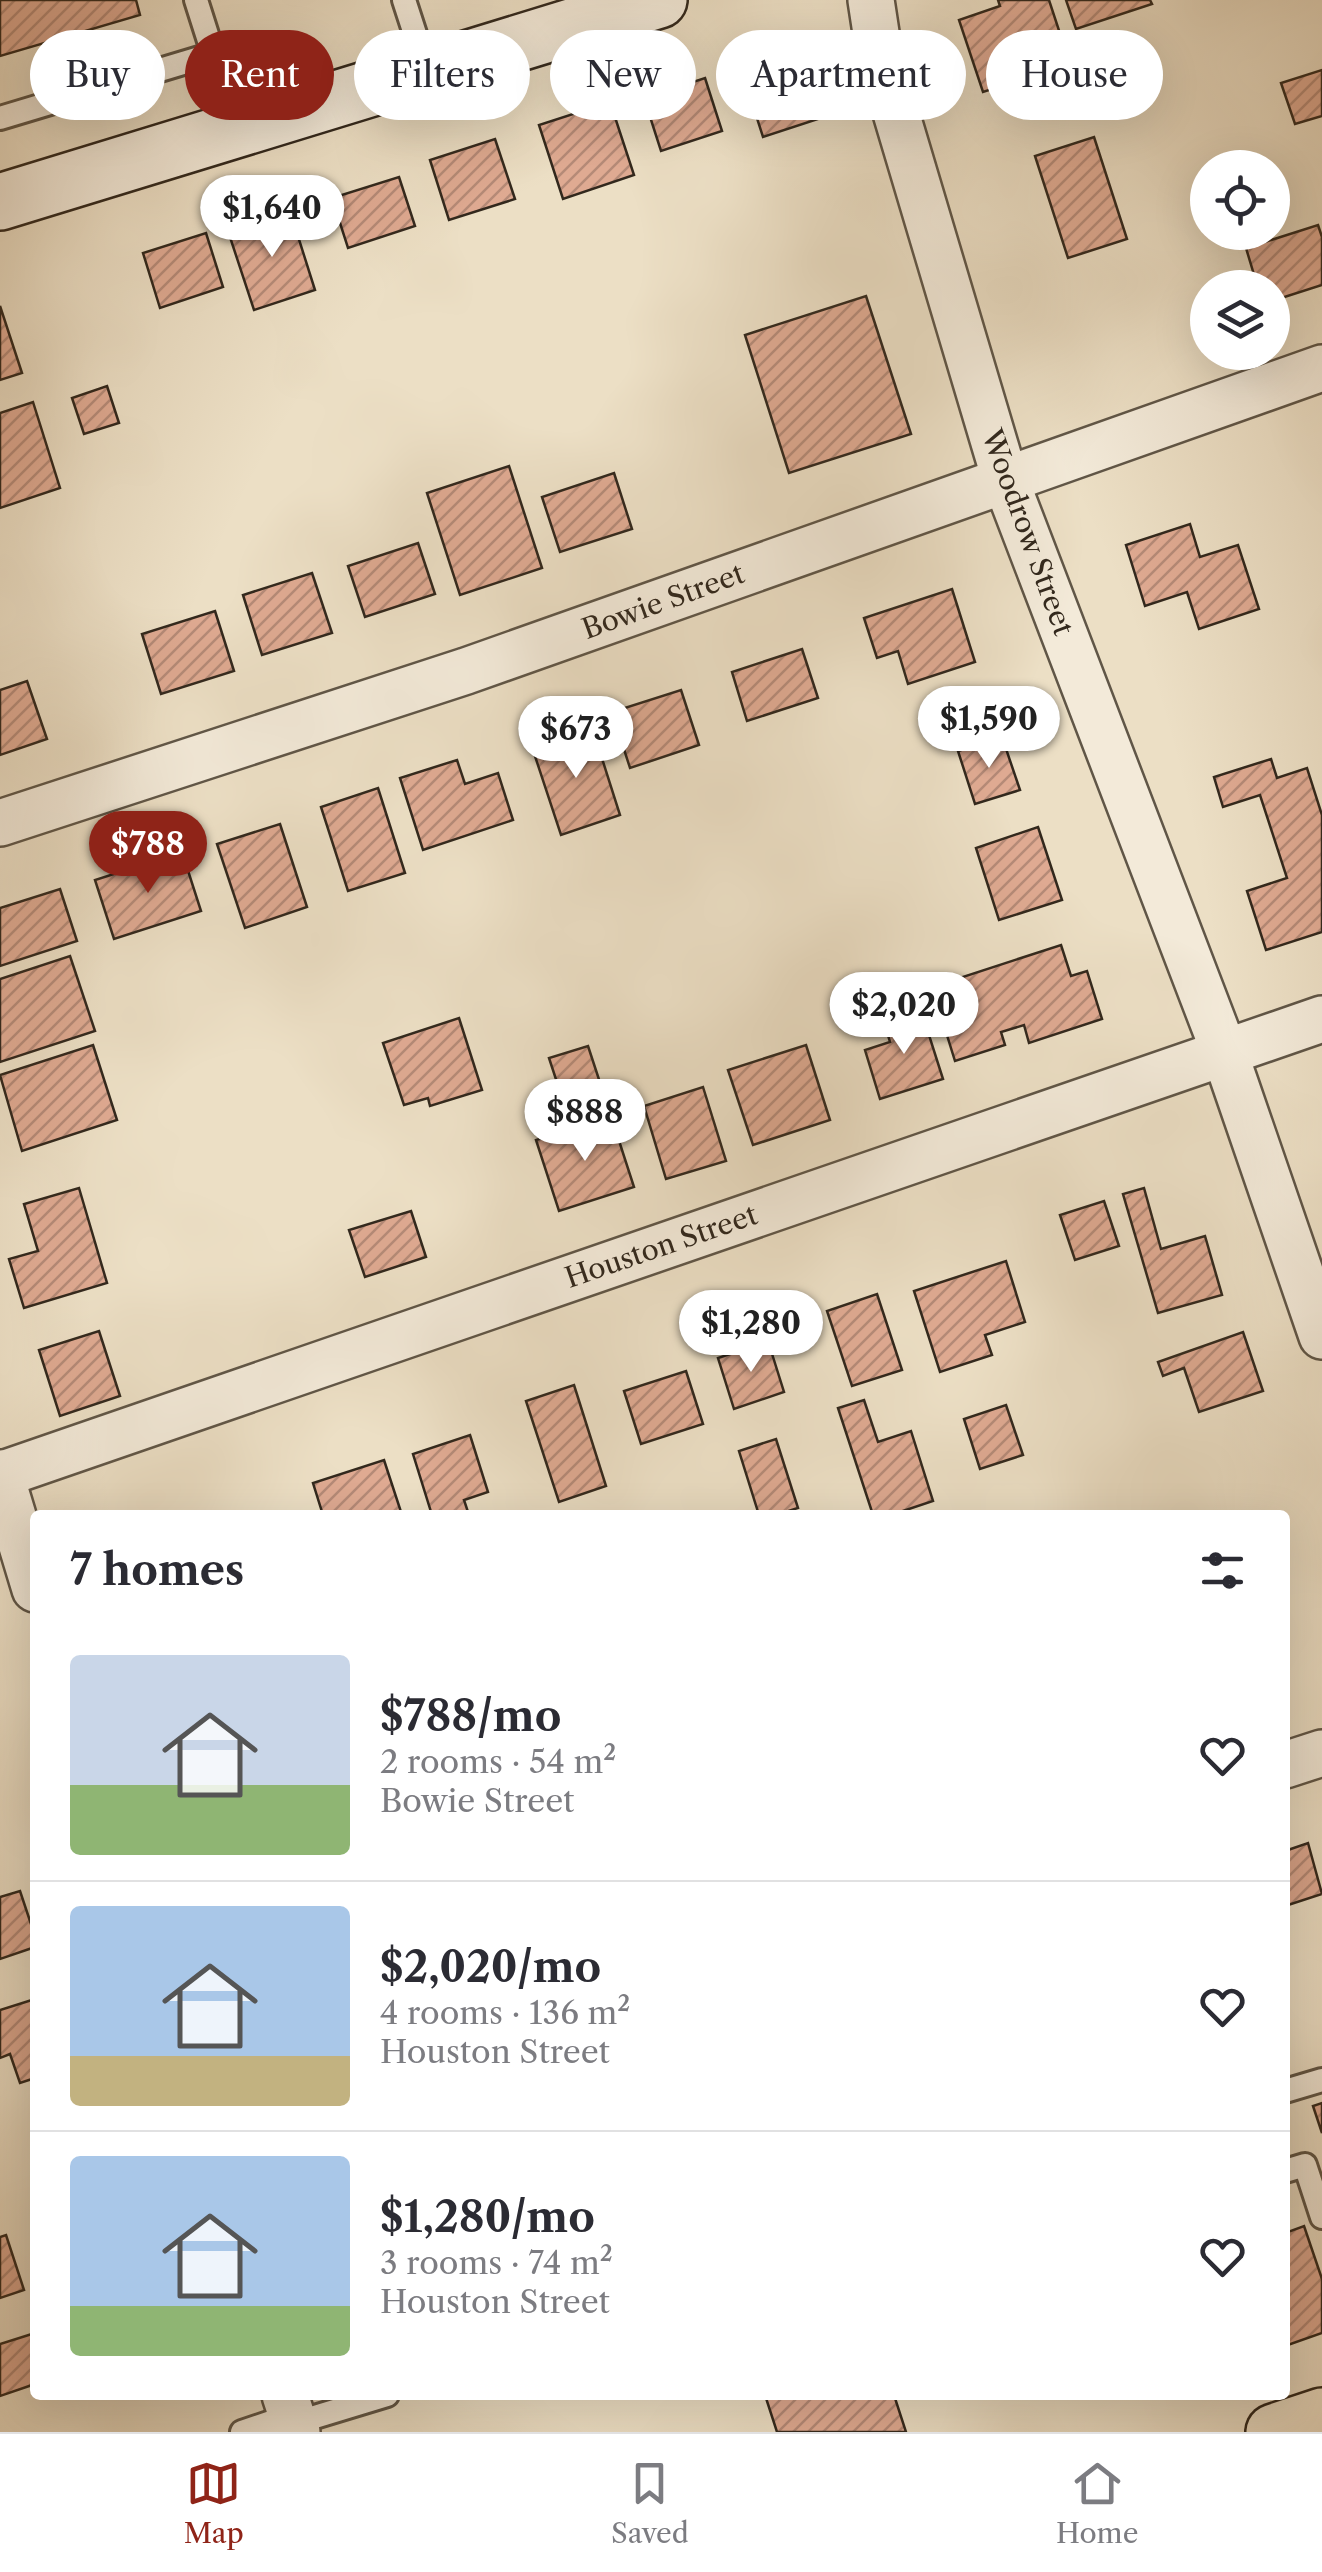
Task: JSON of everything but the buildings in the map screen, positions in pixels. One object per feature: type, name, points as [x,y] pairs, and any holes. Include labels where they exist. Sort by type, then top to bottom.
[{"type":"main road","points":[[1274,2432],[1322,2416]]},
{"type":"street","points":[[530,39],[658,0]]},
{"type":"street","name":"Woodrow Street","points":[[871,0],[880,58],[1005,479],[1224,1051],[1322,1336]]},
{"type":"street","points":[[0,202],[354,93]]},
{"type":"street","name":"Bowie Street","points":[[0,822],[466,671],[1322,368]]},
{"type":"street","name":"Houston Street","points":[[0,1474],[1322,1019]]},
{"type":"street","points":[[0,1474],[30,1573]]},
{"type":"street","points":[[1290,1763],[1322,1753]]},
{"type":"lane","points":[[196,0],[205,30]]},
{"type":"lane","points":[[404,0],[414,30]]},
{"type":"lane","points":[[0,118],[185,62]]},
{"type":"lane","points":[[234,120],[237,129]]},
{"type":"lane","points":[[1290,2090],[1322,2080]]},
{"type":"lane","points":[[1290,2169],[1304,2165],[1317,2189],[1322,2217]]},
{"type":"lane","points":[[242,2432],[364,2400]]}]
